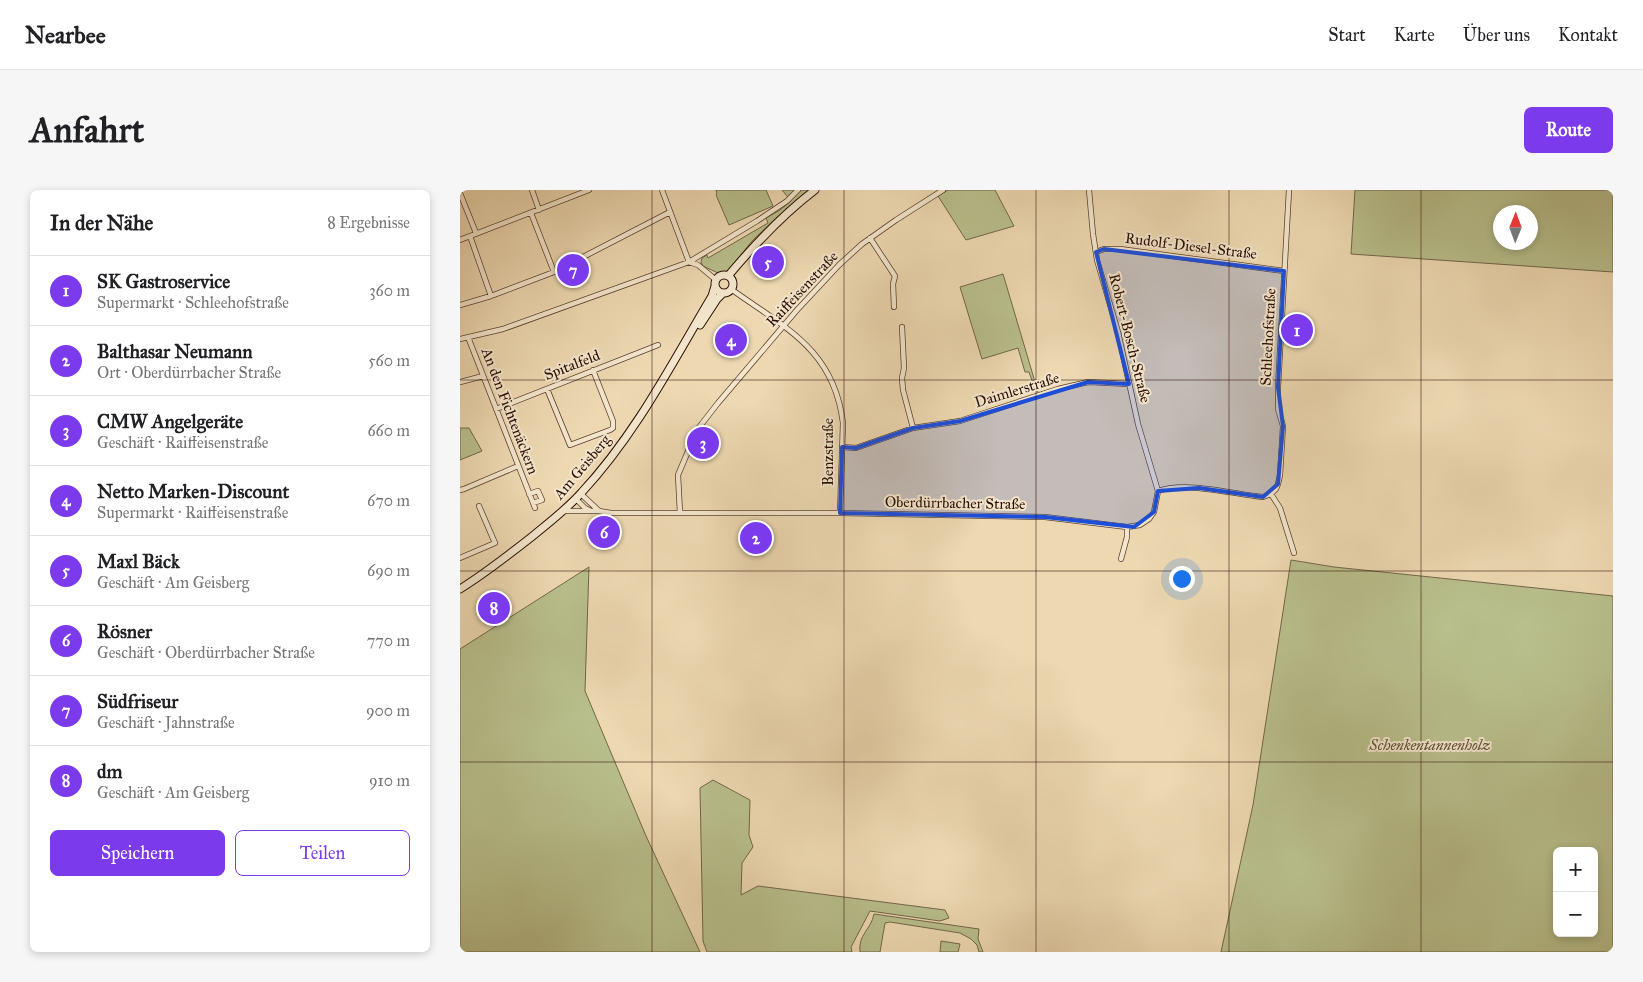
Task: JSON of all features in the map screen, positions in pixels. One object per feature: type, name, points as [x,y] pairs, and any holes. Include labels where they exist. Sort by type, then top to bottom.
[{"type":"street","points":[[532,190],[539,210]]},
{"type":"street","points":[[460,240],[589,190]]},
{"type":"street","points":[[662,190],[689,262]]},
{"type":"street","points":[[460,339],[503,329],[689,262],[757,221],[787,201],[798,190]]},
{"type":"street","points":[[728,276],[763,236],[815,190]]},
{"type":"street","name":"Raiffeisenstraße","points":[[680,513],[678,475],[697,430],[783,326],[839,266],[870,238],[943,190]]},
{"type":"street","name":"Robert-Bosch-Straße","points":[[1089,190],[1096,252],[1118,332],[1138,424],[1158,491]]},
{"type":"street","name":"Schleehofstraße","points":[[1271,494],[1278,484],[1283,426],[1278,409],[1278,388],[1289,190]]},
{"type":"street","points":[[460,193],[476,234]]},
{"type":"street","points":[[460,306],[554,272],[670,212]]},
{"type":"street","points":[[531,213],[554,272]]},
{"type":"street","points":[[470,236],[491,296]]},
{"type":"street","points":[[870,238],[895,276],[893,284],[894,307]]},
{"type":"street","name":"Rudolf-Diesel-Straße","points":[[1096,252],[1104,249],[1120,249],[1284,271]]},
{"type":"street","points":[[689,262],[698,265],[715,283],[719,291],[723,293],[731,289],[732,282],[728,276],[721,275],[715,283]]},
{"type":"street","name":"Am Geisberg","points":[[677,358],[712,296],[715,283]]},
{"type":"street","name":"Benzstraße","points":[[731,289],[791,331],[817,356],[833,382],[841,412],[840,513]]},
{"type":"street","name":"Am Geisberg","points":[[460,589],[515,550],[563,511],[578,496],[608,462],[717,299],[723,293]]},
{"type":"street","points":[[902,327],[904,368],[902,384],[913,428]]},
{"type":"street","name":"An den Fichtenäckern","points":[[468,337],[518,466],[529,494],[534,506],[542,500],[538,491],[529,494]]},
{"type":"street","name":"Spitalfeld","points":[[496,409],[658,345]]},
{"type":"street","points":[[547,388],[570,445],[610,430],[613,428],[613,421],[593,370]]},
{"type":"street","points":[[460,382],[483,376]]},
{"type":"street","name":"Daimlerstraße","points":[[842,447],[856,448],[913,428],[960,420],[1058,389],[1088,382],[1130,384]]},
{"type":"street","points":[[460,490],[518,466]]},
{"type":"street","points":[[1121,559],[1128,527],[1140,525],[1149,519],[1154,512],[1158,491],[1165,488],[1208,489],[1263,497],[1271,494],[1280,508],[1294,553]]},
{"type":"street","points":[[578,496],[600,511]]},
{"type":"street","points":[[578,496],[585,508],[592,511]]},
{"type":"street","points":[[460,558],[496,543],[479,506]]},
{"type":"street","name":"Oberdürrbacher Straße","points":[[563,511],[1045,517],[1128,527]]},
{"type":"highlighted area","points":[[1104,249],[1284,271],[1278,387],[1283,426],[1278,484],[1263,497],[1199,488],[1158,491],[1154,512],[1134,527],[1045,517],[840,513],[842,447],[856,448],[913,428],[960,421],[1088,382],[1129,384],[1096,252]]},
{"type":"green space","points":[[716,190],[766,190],[773,206],[729,225],[716,195]]},
{"type":"green space","points":[[782,190],[810,190],[752,241],[728,271],[718,273],[703,266],[702,258],[707,255],[708,258],[768,223],[766,218],[791,201]]},
{"type":"green space","points":[[948,190],[995,190],[1014,226],[966,240],[938,196]]},
{"type":"green space","points":[[1355,190],[1613,190],[1613,272],[1351,254]]},
{"type":"green space","points":[[1003,274],[1038,392],[1036,392],[1029,372],[1025,372],[1018,348],[982,359],[960,287]]},
{"type":"green space","points":[[460,428],[469,428],[482,451],[460,460]]},
{"type":"green space","name":"Schenkentannenholz","points":[[1291,560],[1334,567],[1613,596],[1613,952],[1221,952],[1253,805]]},
{"type":"green space","points":[[589,567],[585,691],[646,836],[700,952],[460,952],[460,649]]},
{"type":"green space","points":[[713,780],[750,800],[749,835],[753,847],[742,863],[741,895],[758,886],[945,910],[949,918],[940,921],[870,911],[851,947],[852,952],[707,952],[703,941],[700,788]]},
{"type":"green space","points":[[874,914],[979,929],[978,939],[983,952],[979,952],[977,945],[971,939],[960,933],[890,922],[885,923],[880,952],[860,952],[861,941]]},
{"type":"green space","points":[[941,941],[960,944],[958,952],[940,952]]},
{"type":"place","name":"Maxl Bäck","points":[[768,262]]},
{"type":"place","name":"Südfriseur","points":[[573,270]]},
{"type":"place","name":"SK Gastroservice","points":[[1297,330]]},
{"type":"place","name":"Netto Marken-Discount","points":[[731,340]]},
{"type":"place","name":"CMW Angelgeräte","points":[[703,443]]},
{"type":"place","name":"Rösner","points":[[604,532]]},
{"type":"place","name":"Balthasar Neumann","points":[[756,538]]},
{"type":"place","name":"dm","points":[[494,608]]}]
